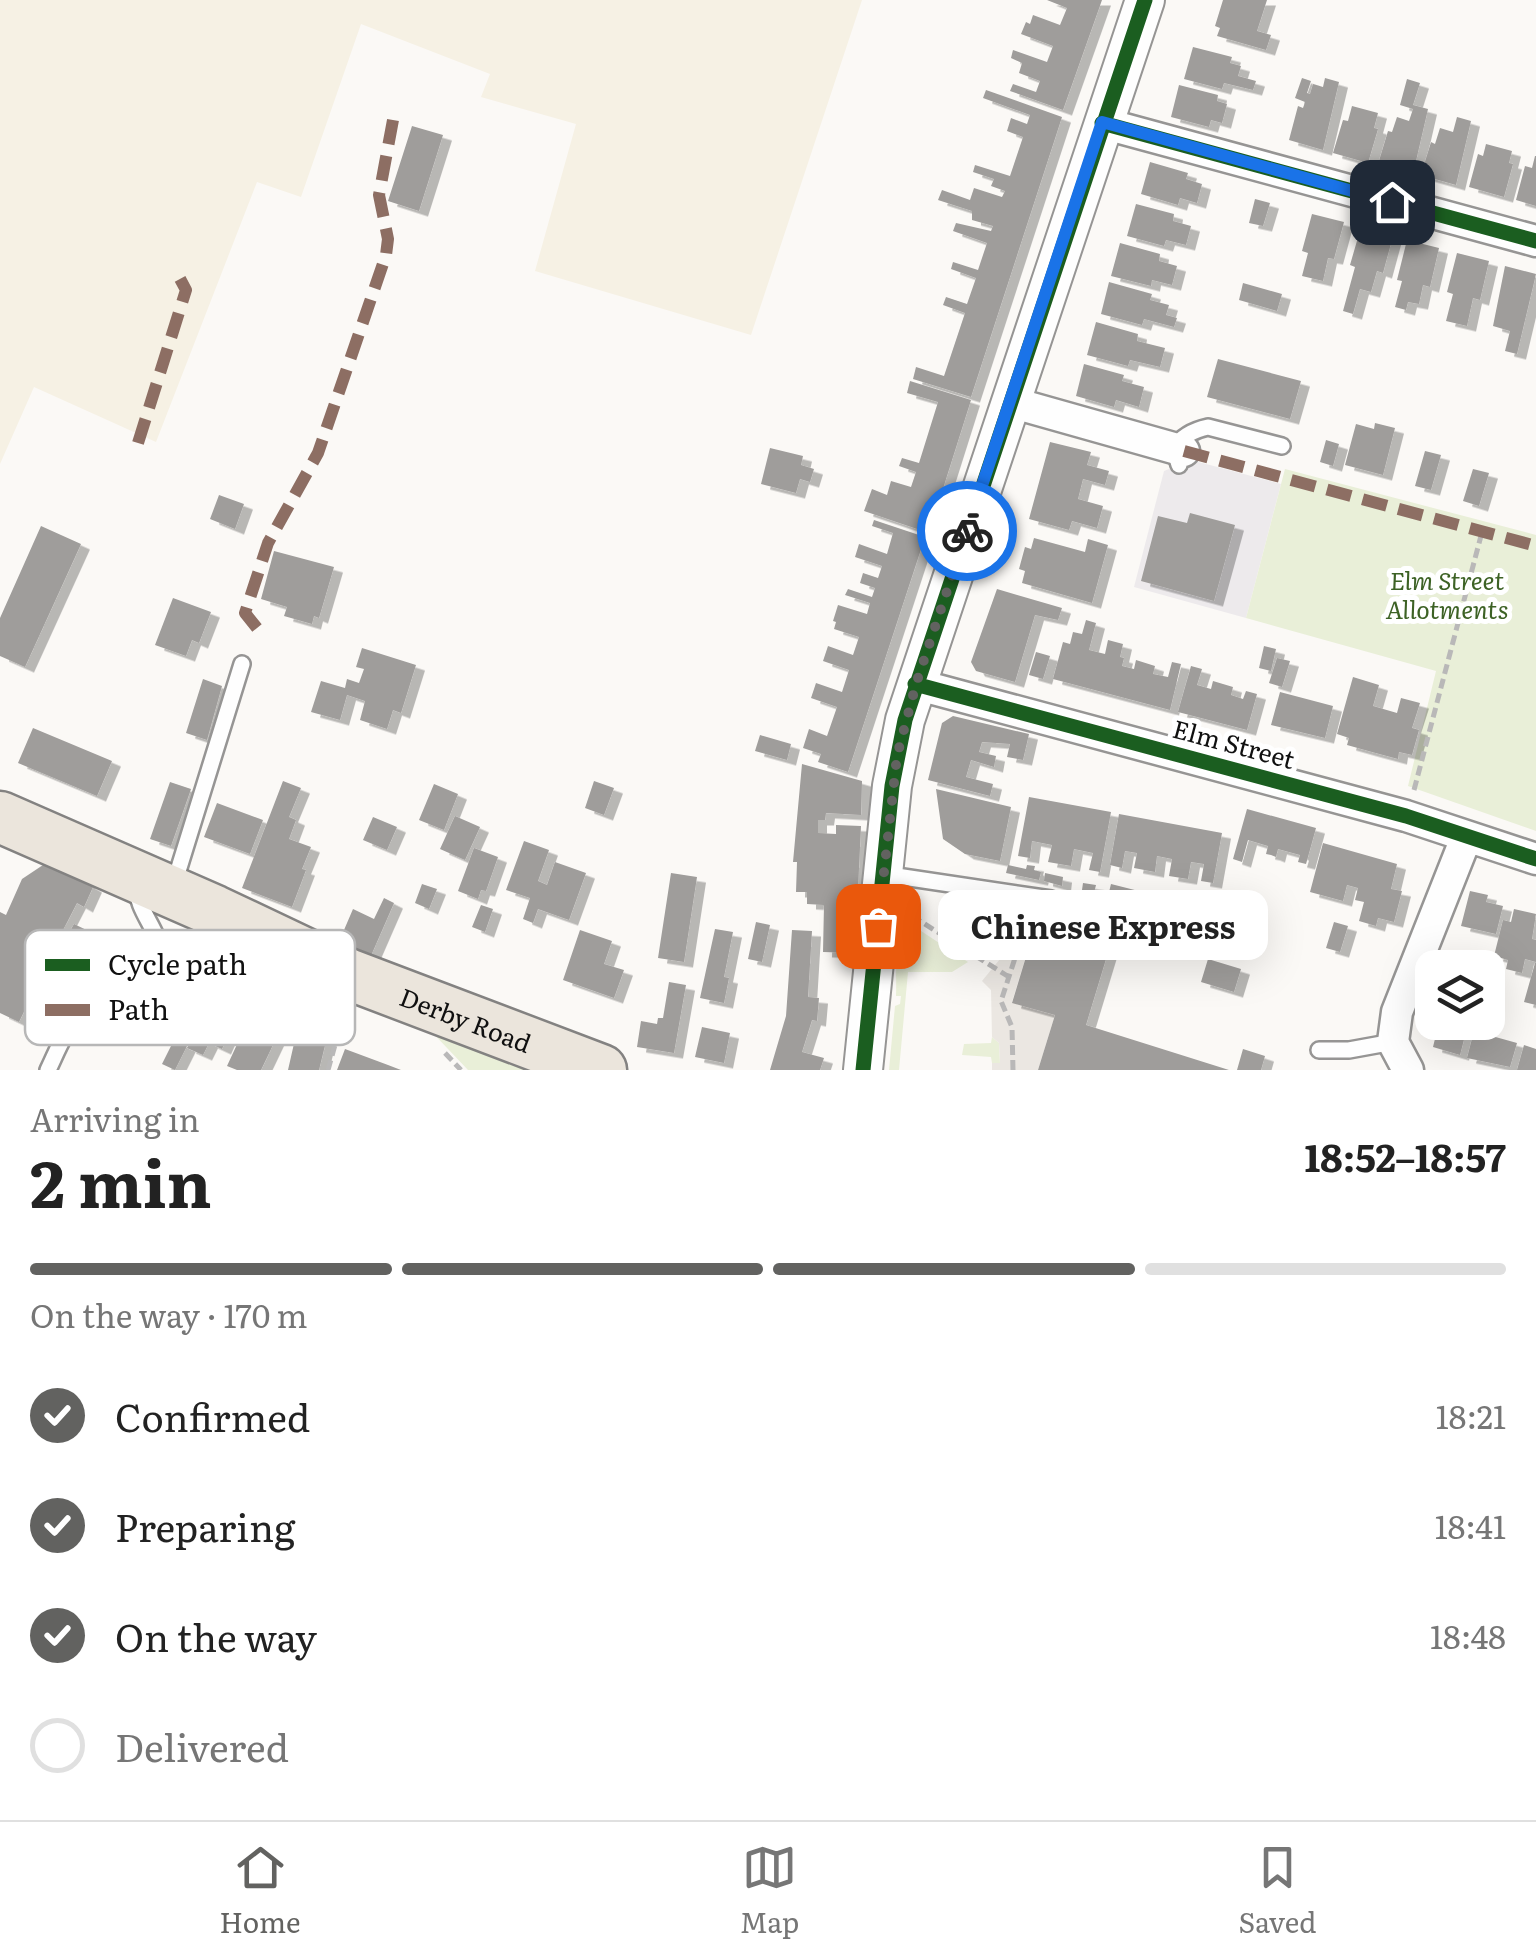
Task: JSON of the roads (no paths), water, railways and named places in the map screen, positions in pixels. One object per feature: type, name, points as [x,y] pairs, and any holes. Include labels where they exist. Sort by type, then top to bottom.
[{"type":"main road","name":"Derby Road","points":[[0,818],[253,930]]},
{"type":"main road","name":"Derby Road","points":[[355,976],[580,1066]]},
{"type":"street","points":[[863,1070],[892,786],[916,684],[1146,0]]},
{"type":"street","points":[[1102,122],[1536,241]]},
{"type":"street","points":[[1010,402],[1179,455]]},
{"type":"street","name":"Elm Street","points":[[916,684],[1406,816],[1536,859]]},
{"type":"street","points":[[1408,1070],[1393,1042],[1396,1012],[1466,838]]},
{"type":"lane","points":[[1179,455],[1196,429],[1208,427],[1282,446]]},
{"type":"lane","points":[[153,930],[137,898],[154,885],[242,664]]},
{"type":"lane","points":[[881,885],[948,882],[1036,896],[1166,935]]},
{"type":"lane","points":[[1319,1050],[1370,1048],[1393,1042]]},
{"type":"lane","points":[[48,1070],[62,1045]]},
{"type":"place","name":"Chinese Express","points":[[878,926]]},
{"type":"park label","name":"Elm Street Allotments","points":[[1447,594]]}]
